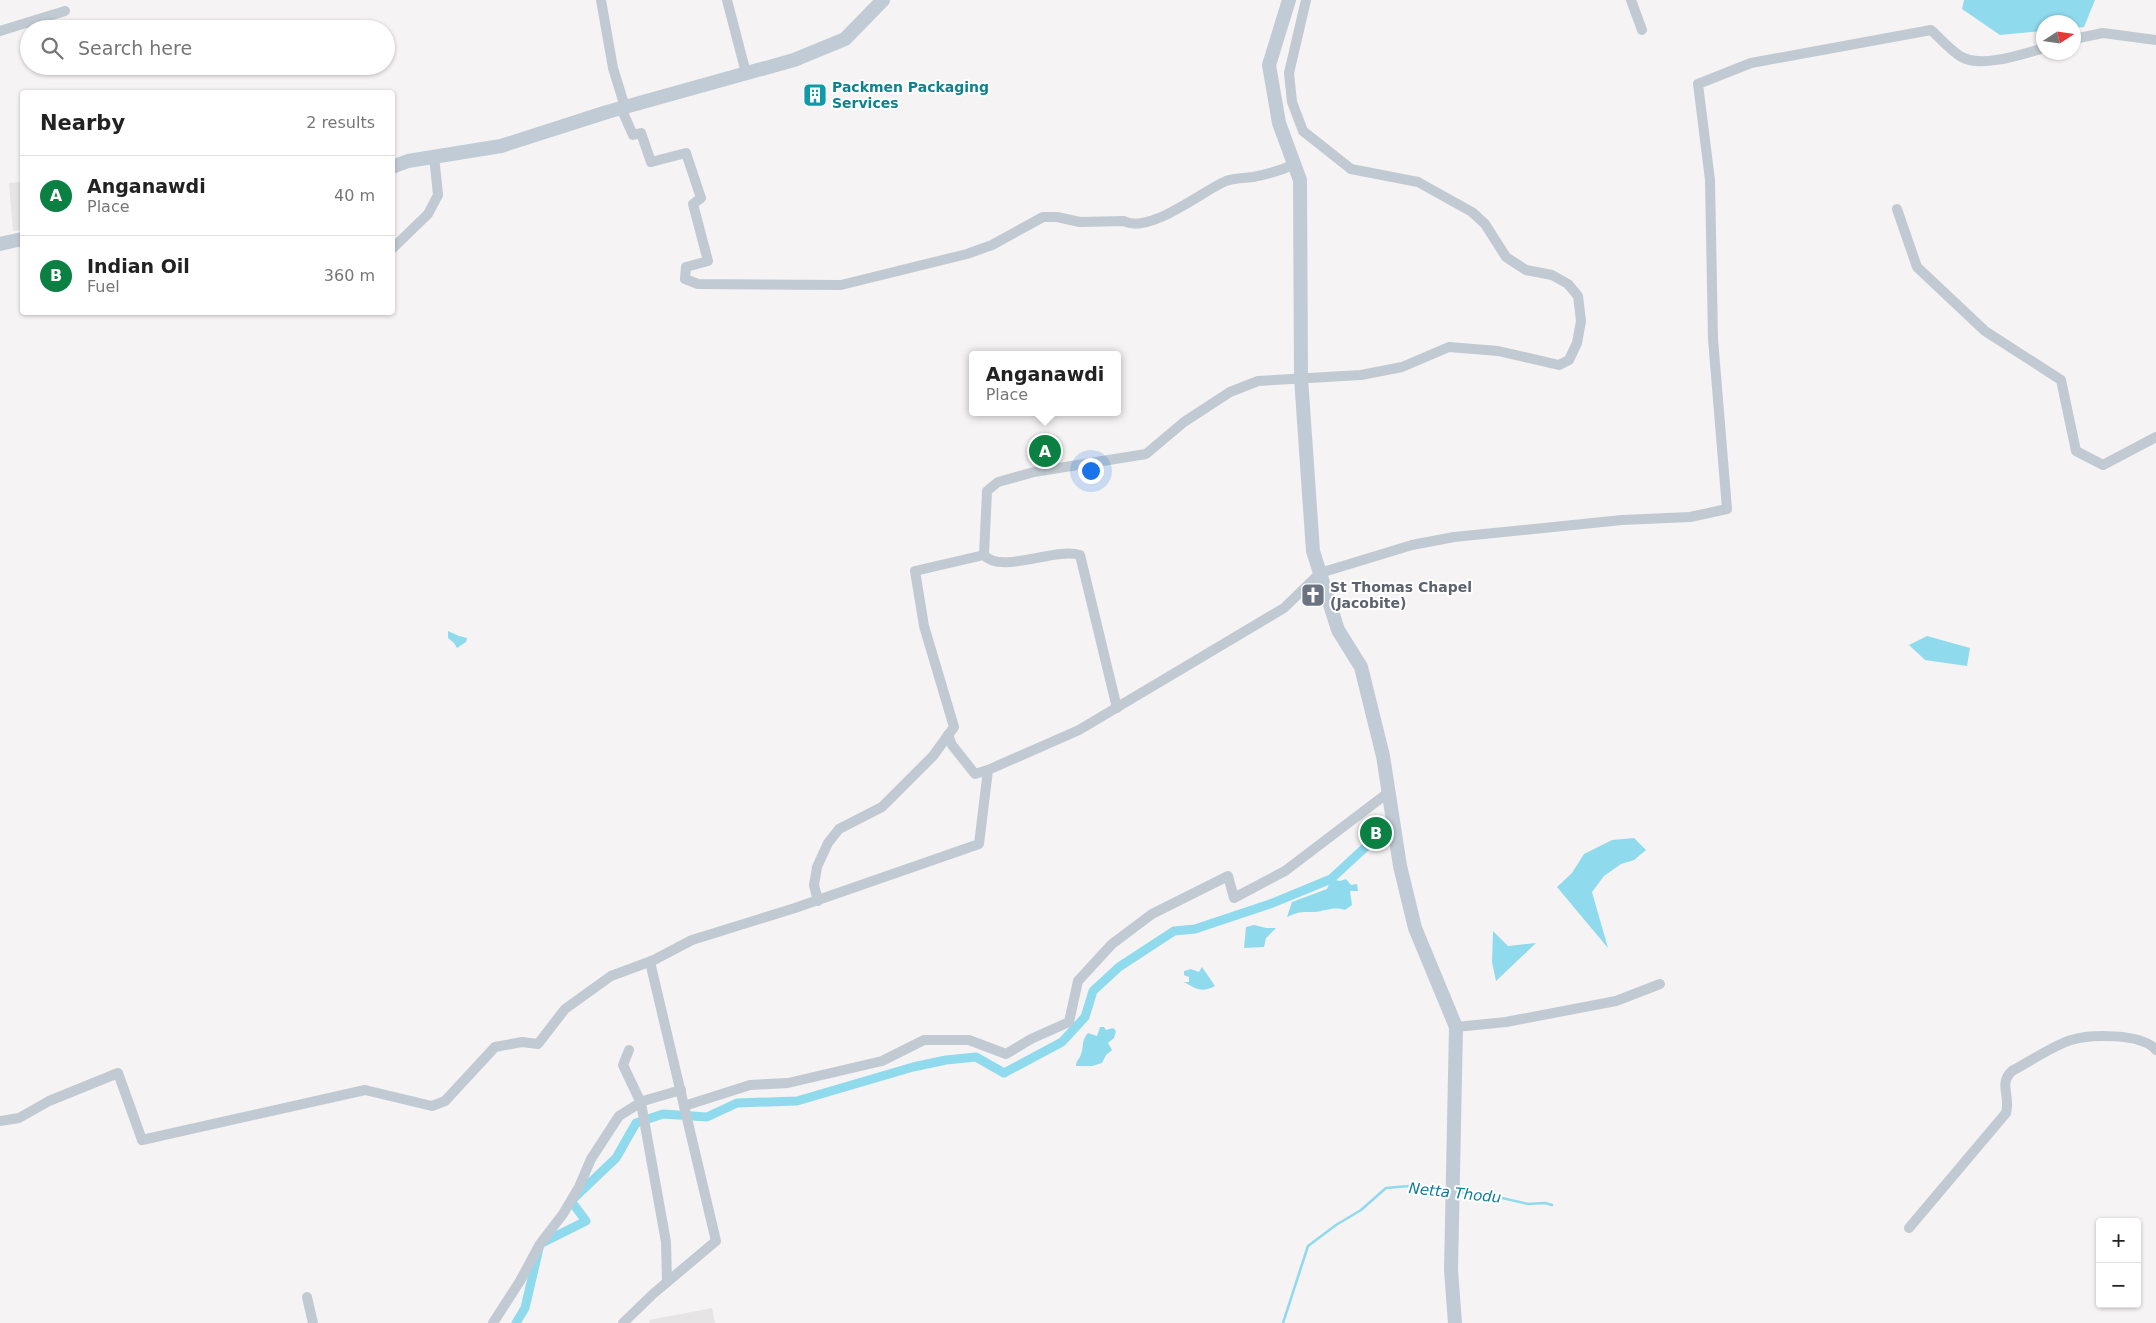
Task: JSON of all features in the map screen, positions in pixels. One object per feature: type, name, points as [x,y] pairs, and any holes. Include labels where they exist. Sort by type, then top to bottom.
[{"type":"main road","points":[[395,166],[408,161],[434,156],[501,146],[623,107],[794,60],[845,39],[883,0]]},
{"type":"main road","points":[[1289,0],[1269,65],[1279,123],[1300,180],[1301,378],[1313,551],[1338,630],[1361,667],[1383,756],[1400,866],[1414,928],[1456,1027],[1451,1270],[1455,1323]]},
{"type":"main road","points":[[0,244],[20,239]]},
{"type":"street","points":[[601,0],[612,68],[633,135],[640,133],[652,162],[686,153],[701,198],[693,204],[708,261],[686,267],[685,279],[698,284],[841,285],[967,254],[992,245],[1043,217],[1057,216],[1080,222],[1124,221],[1131,225],[1140,224],[1167,216],[1228,181],[1278,172],[1294,164]]},
{"type":"street","points":[[727,0],[746,73]]},
{"type":"street","points":[[1116,708],[1080,555],[1054,554],[1016,562],[994,563],[984,555],[987,491],[998,482],[1034,472],[1146,454],[1184,422],[1230,392],[1258,381],[1361,375],[1402,367],[1449,347],[1498,350],[1559,365],[1569,360],[1577,343],[1581,321],[1578,296],[1568,284],[1552,275],[1526,270],[1506,257],[1485,224],[1472,212],[1418,182],[1351,169],[1303,131],[1292,102],[1289,73],[1306,0]]},
{"type":"street","points":[[1631,0],[1642,30]]},
{"type":"street","points":[[37,20],[65,11]]},
{"type":"street","points":[[0,32],[20,26]]},
{"type":"street","points":[[948,735],[952,745],[975,774],[988,770],[1079,730],[1284,608],[1320,574],[1412,545],[1454,537],[1622,520],[1690,517],[1727,509],[1713,339],[1710,180],[1698,84],[1751,63],[1931,30],[1961,57],[1980,62],[2036,50]]},
{"type":"street","points":[[2081,38],[2103,33],[2156,40]]},
{"type":"street","points":[[395,246],[428,214],[438,196],[434,156]]},
{"type":"street","points":[[1897,209],[1917,267],[1985,330],[2061,380],[2076,451],[2103,465],[2156,437]]},
{"type":"street","points":[[818,901],[814,884],[817,867],[828,843],[839,829],[882,807],[933,756],[954,727],[924,626],[915,571],[984,555]]},
{"type":"street","points":[[0,1121],[19,1118],[49,1101],[118,1073],[142,1140],[365,1090],[432,1106],[446,1102],[495,1047],[522,1042],[538,1044],[565,1009],[611,976],[654,960],[692,940],[818,901],[979,844],[988,770]]},
{"type":"street","points":[[684,1106],[750,1085],[788,1083],[882,1061],[924,1040],[969,1040],[1006,1054],[1031,1039],[1069,1022],[1078,980],[1112,944],[1152,914],[1228,876],[1234,898],[1286,871],[1389,792]]},
{"type":"street","points":[[623,1323],[667,1282],[716,1241],[650,962],[654,960]]},
{"type":"street","points":[[1456,1027],[1506,1022],[1616,1001],[1660,984]]},
{"type":"street","points":[[1909,1228],[2006,1113],[2009,1104],[2005,1084],[2006,1076],[2012,1071],[2070,1040],[2096,1036],[2135,1039],[2153,1046],[2156,1050]]},
{"type":"street","points":[[629,1050],[623,1065],[641,1103],[666,1242],[667,1282]]},
{"type":"street","points":[[492,1323],[520,1281],[540,1244],[567,1207],[579,1187],[591,1159],[619,1116],[641,1103],[681,1090]]},
{"type":"street","points":[[307,1297],[313,1323]]},
{"type":"shaded area","points":[[20,182],[20,230],[13,231],[9,183]]},
{"type":"shaded area","points":[[712,1308],[715,1323],[650,1323],[649,1320]]},
{"type":"water","points":[[1964,0],[2095,0],[2084,27],[2081,27],[2081,15],[2036,15],[2036,32],[2000,35],[1962,9]]},
{"type":"water","points":[[448,631],[467,638],[466,642],[457,648],[448,638]]},
{"type":"water","points":[[1927,636],[1970,648],[1967,666],[1925,660],[1909,645]]},
{"type":"water","points":[[1634,838],[1646,850],[1634,860],[1621,864],[1604,876],[1592,892],[1608,948],[1557,887],[1572,873],[1584,854],[1612,840]]},
{"type":"water","points":[[1331,879],[1340,881],[1346,879],[1351,885],[1357,884],[1358,891],[1350,891],[1352,905],[1345,910],[1333,909],[1300,912],[1287,917],[1292,902],[1327,889]]},
{"type":"water","points":[[1254,925],[1276,928],[1266,938],[1264,947],[1244,948],[1246,927]]},
{"type":"water","points":[[1493,931],[1508,946],[1536,943],[1496,981],[1492,962]]},
{"type":"water","points":[[1202,967],[1215,986],[1203,990],[1192,987],[1184,982],[1189,982],[1189,977],[1184,975],[1184,971],[1191,969],[1199,972]]},
{"type":"water","points":[[1100,1027],[1104,1027],[1106,1030],[1113,1028],[1116,1031],[1114,1038],[1108,1043],[1112,1050],[1106,1055],[1102,1063],[1092,1066],[1076,1066],[1086,1036],[1088,1033],[1097,1036]]},
{"type":"waterway","points":[[516,1323],[525,1308],[540,1244],[586,1221],[571,1201],[616,1158],[636,1123],[663,1114],[707,1117],[737,1103],[797,1101],[913,1067],[946,1060],[976,1057],[1004,1073],[1062,1042],[1085,1017],[1093,991],[1119,967],[1174,931],[1195,929],[1270,904],[1331,879],[1371,842]]},
{"type":"waterway","name":"Netta Thodu","points":[[1283,1323],[1308,1246],[1336,1225],[1361,1210],[1386,1188],[1409,1186],[1447,1191]]},
{"type":"waterway","name":"Netta Thodu","points":[[1458,1192],[1489,1195],[1528,1204],[1545,1203],[1552,1205]]},
{"type":"place","name":"Packmen Packaging Services","points":[[815,95]]},
{"type":"place","name":"Anganawdi","points":[[1045,451]]},
{"type":"place","name":"St Thomas Chapel (Jacobite)","points":[[1313,595]]},
{"type":"place","name":"Indian Oil","points":[[1376,833]]}]
